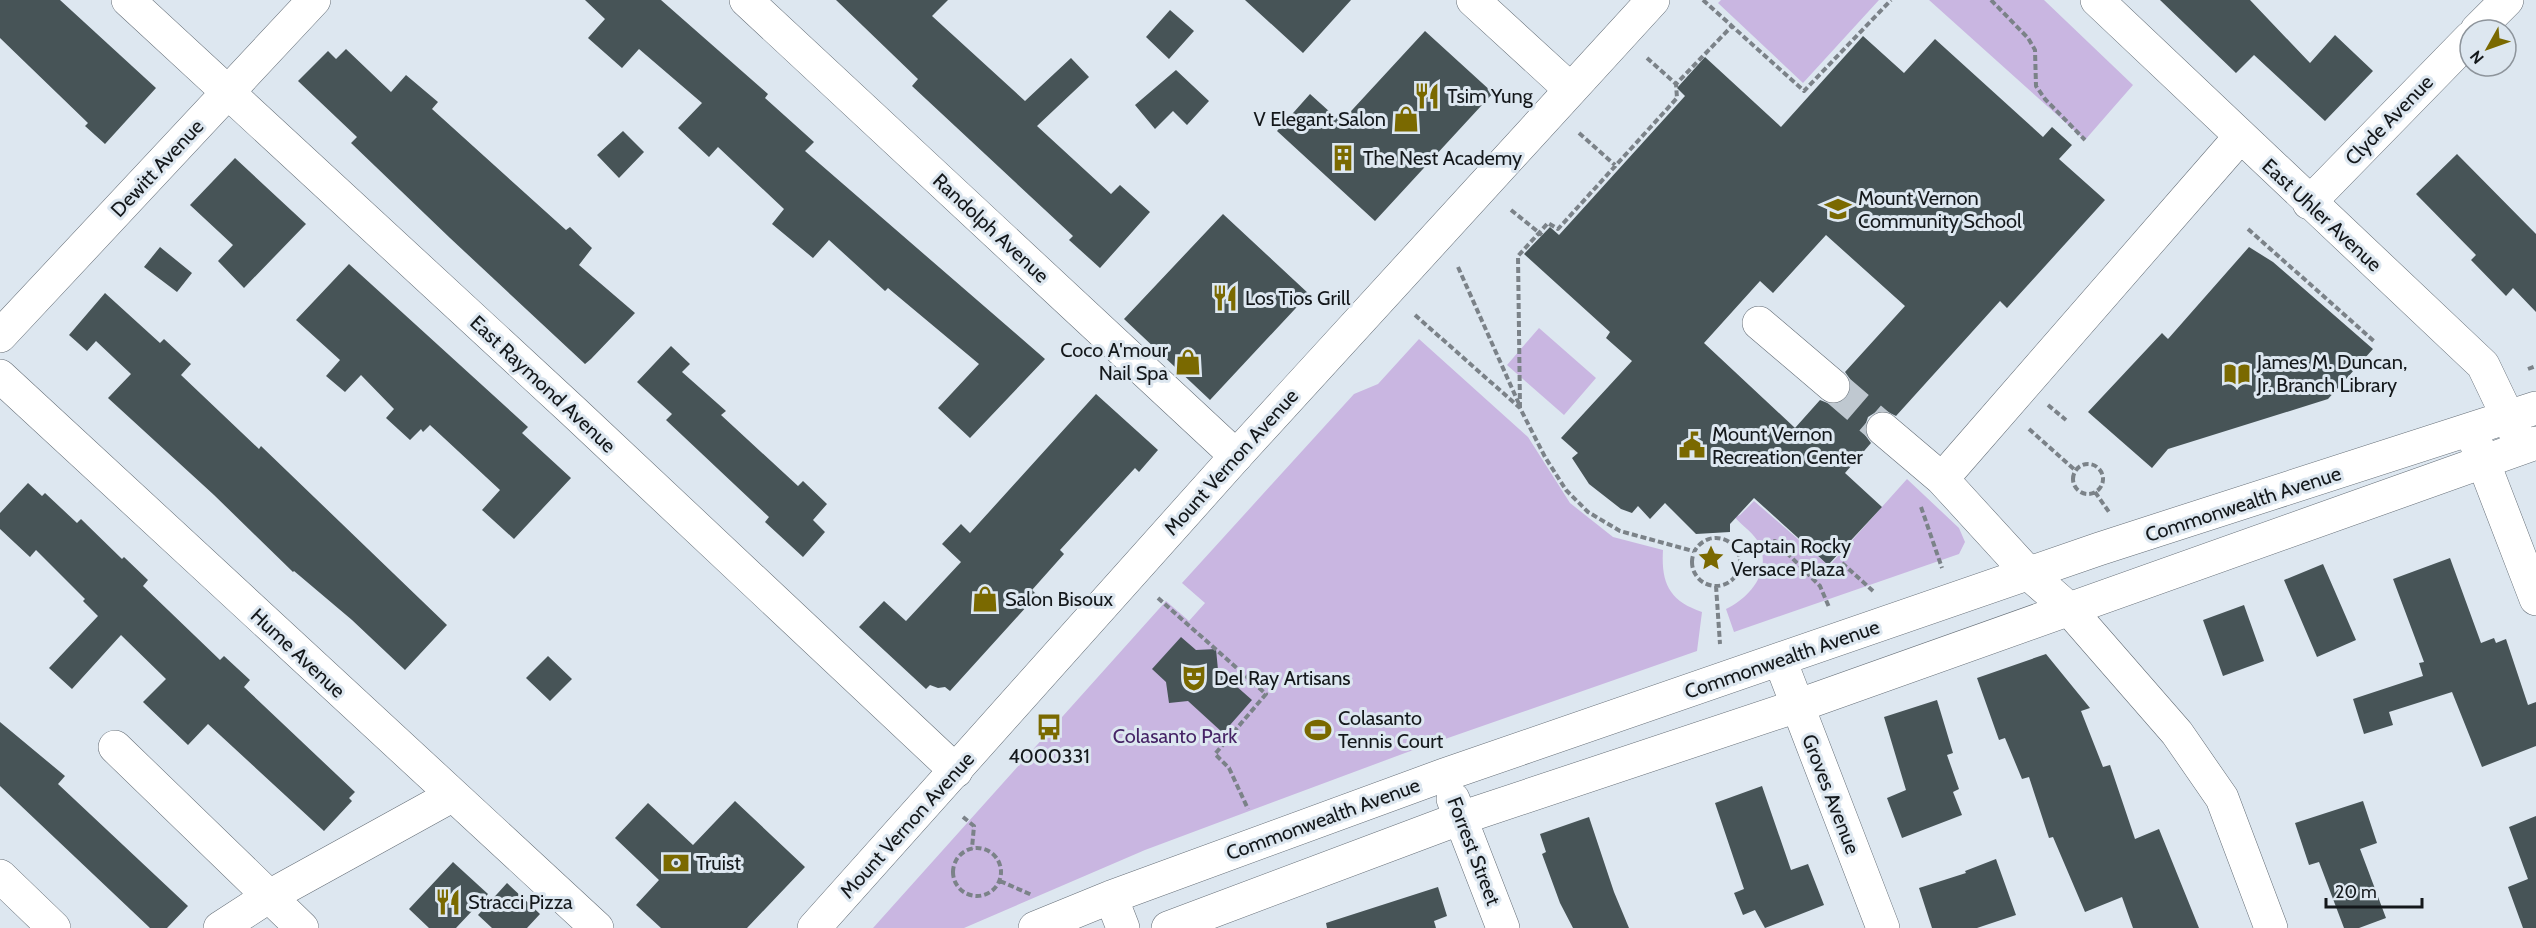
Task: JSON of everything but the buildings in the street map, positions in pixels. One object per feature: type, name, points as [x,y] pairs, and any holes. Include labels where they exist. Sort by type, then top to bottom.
[{"type":"street","name":"East Raymond Avenue","points":[[128,0],[573,411],[956,771]]},
{"type":"street","name":"Dewitt Avenue","points":[[0,336],[314,0]]},
{"type":"street","name":"Randolph Avenue","points":[[746,0],[1236,456]]},
{"type":"street","points":[[1473,0],[1570,89]]},
{"type":"street","name":"Mount Vernon Avenue","points":[[814,928],[1236,456],[1653,0]]},
{"type":"street","name":"East Uhler Avenue","points":[[2097,0],[2309,203],[2483,365],[2522,413],[2530,445]]},
{"type":"street","points":[[2489,18],[2507,0]]},
{"type":"street","name":"Clyde Avenue","points":[[2309,203],[2458,50]]},
{"type":"street","points":[[1942,479],[2240,137]]},
{"type":"street","points":[[1759,323],[1833,386]]},
{"type":"street","name":"Hume Avenue","points":[[0,376],[597,928]]},
{"type":"street","name":"Commonwealth Avenue","points":[[1036,912],[1111,897],[1444,775],[2029,574],[2522,413]]},
{"type":"street","points":[[1884,429],[1942,479],[2029,574],[2068,608],[2143,691],[2222,798],[2271,928]]},
{"type":"street","points":[[2470,431],[2536,599]]},
{"type":"street","name":"Commonwealth Avenue","points":[[1168,928],[1461,818],[1797,706],[2530,445]]},
{"type":"street","name":"Groves Avenue","points":[[1780,660],[1883,928]]},
{"type":"street","points":[[115,747],[302,928]]},
{"type":"street","name":"Forrest Street","points":[[1444,775],[1503,928]]},
{"type":"street","points":[[220,928],[268,897],[453,795]]},
{"type":"street","points":[[0,876],[53,928]]},
{"type":"street","points":[[1111,897],[1124,928]]},
{"type":"path","points":[[1703,0],[1804,91],[1891,0]]},
{"type":"path","points":[[1991,0],[2028,38],[2034,50],[2036,86],[2040,93],[2085,140]]},
{"type":"path","points":[[1676,84],[1732,26]]},
{"type":"path","points":[[1520,408],[1518,256],[1548,223],[1558,229],[1677,98],[1676,84],[1647,58]]},
{"type":"path","points":[[1579,134],[1615,165]]},
{"type":"path","points":[[1510,210],[1540,234]]},
{"type":"path","points":[[2248,228],[2375,342]]},
{"type":"path","points":[[1458,267],[1520,408],[1545,457],[1566,490],[1588,512],[1620,531],[1693,551]]},
{"type":"path","points":[[1415,315],[1520,408]]},
{"type":"path","points":[[2528,369],[2536,366]]},
{"type":"path","points":[[2044,402],[2066,420]]},
{"type":"path","points":[[2028,428],[2075,470]]},
{"type":"path","points":[[2087,464],[2099,470],[2101,484],[2095,492],[2085,493],[2076,488],[2073,480],[2075,470],[2087,464]]},
{"type":"path","points":[[2095,492],[2109,513]]},
{"type":"path","points":[[1920,506],[1942,568]]},
{"type":"path","points":[[1713,533],[1714,539]]},
{"type":"path","points":[[1714,539],[1730,541],[1739,552],[1742,564],[1731,582],[1716,586],[1704,585],[1695,576],[1690,562],[1693,551],[1702,542],[1714,539]]},
{"type":"path","points":[[1739,552],[1775,541],[1820,586],[1829,607]]},
{"type":"path","points":[[1842,563],[1873,591]]},
{"type":"path","points":[[1716,586],[1720,644]]},
{"type":"path","points":[[1158,598],[1266,694],[1215,754],[1228,768],[1248,809]]},
{"type":"path","points":[[963,817],[974,826],[972,848]]},
{"type":"path","points":[[972,848],[985,849],[995,857],[1001,868],[1000,881],[992,891],[981,896],[968,895],[958,888],[952,876],[954,864],[961,854],[972,848]]},
{"type":"path","points":[[1000,881],[1036,912]]},
{"type":"green space","points":[[1721,0],[1879,0],[1803,83],[1718,3]]},
{"type":"green space","points":[[1929,0],[2044,0],[2133,85],[2085,140]]},
{"type":"green space","points":[[1539,328],[1596,378],[1564,415],[1507,365]]},
{"type":"green space","name":"Colasanto Park","points":[[1419,339],[1528,437],[1570,503],[1613,537],[1663,550],[1664,572],[1669,589],[1682,602],[1702,612],[1697,651],[1405,753],[1145,850],[964,928],[873,928],[1166,601],[1189,621],[1205,603],[1182,583],[1354,394],[1378,384]]},
{"type":"green space","points":[[1907,479],[1959,528],[1965,542],[1959,554],[1734,632],[1726,609],[1751,590],[1757,581],[1763,561],[1757,540],[1735,517],[1754,501],[1829,566]]},
{"type":"tunnel","points":[[1833,386],[1883,429]]},
{"type":"place","name":"Tsim Yung","points":[[1427,96]]},
{"type":"place","name":"V Elegant Salon","points":[[1406,119]]},
{"type":"place","name":"The Nest Academy","points":[[1343,158]]},
{"type":"place","name":"Mount Vernon Community School","points":[[1838,209]]},
{"type":"place","name":"Los Tios Grill","points":[[1225,298]]},
{"type":"place","name":"Coco A'mour Nail Spa","points":[[1188,362]]},
{"type":"place","name":"James M. Duncan, Jr. Branch Library","points":[[2237,374]]},
{"type":"place","name":"Mount Vernon Recreation Center","points":[[1692,445]]},
{"type":"place","name":"Captain Rocky Versace Plaza","points":[[1711,558]]},
{"type":"place","name":"Salon Bisoux","points":[[985,599]]},
{"type":"place","name":"Del Ray Artisans","points":[[1194,678]]},
{"type":"place","name":"4000331","points":[[1049,727]]},
{"type":"place","name":"Colasanto Tennis Court","points":[[1318,730]]},
{"type":"place","name":"Truist","points":[[676,863]]},
{"type":"place","name":"Stracci Pizza","points":[[448,902]]}]
